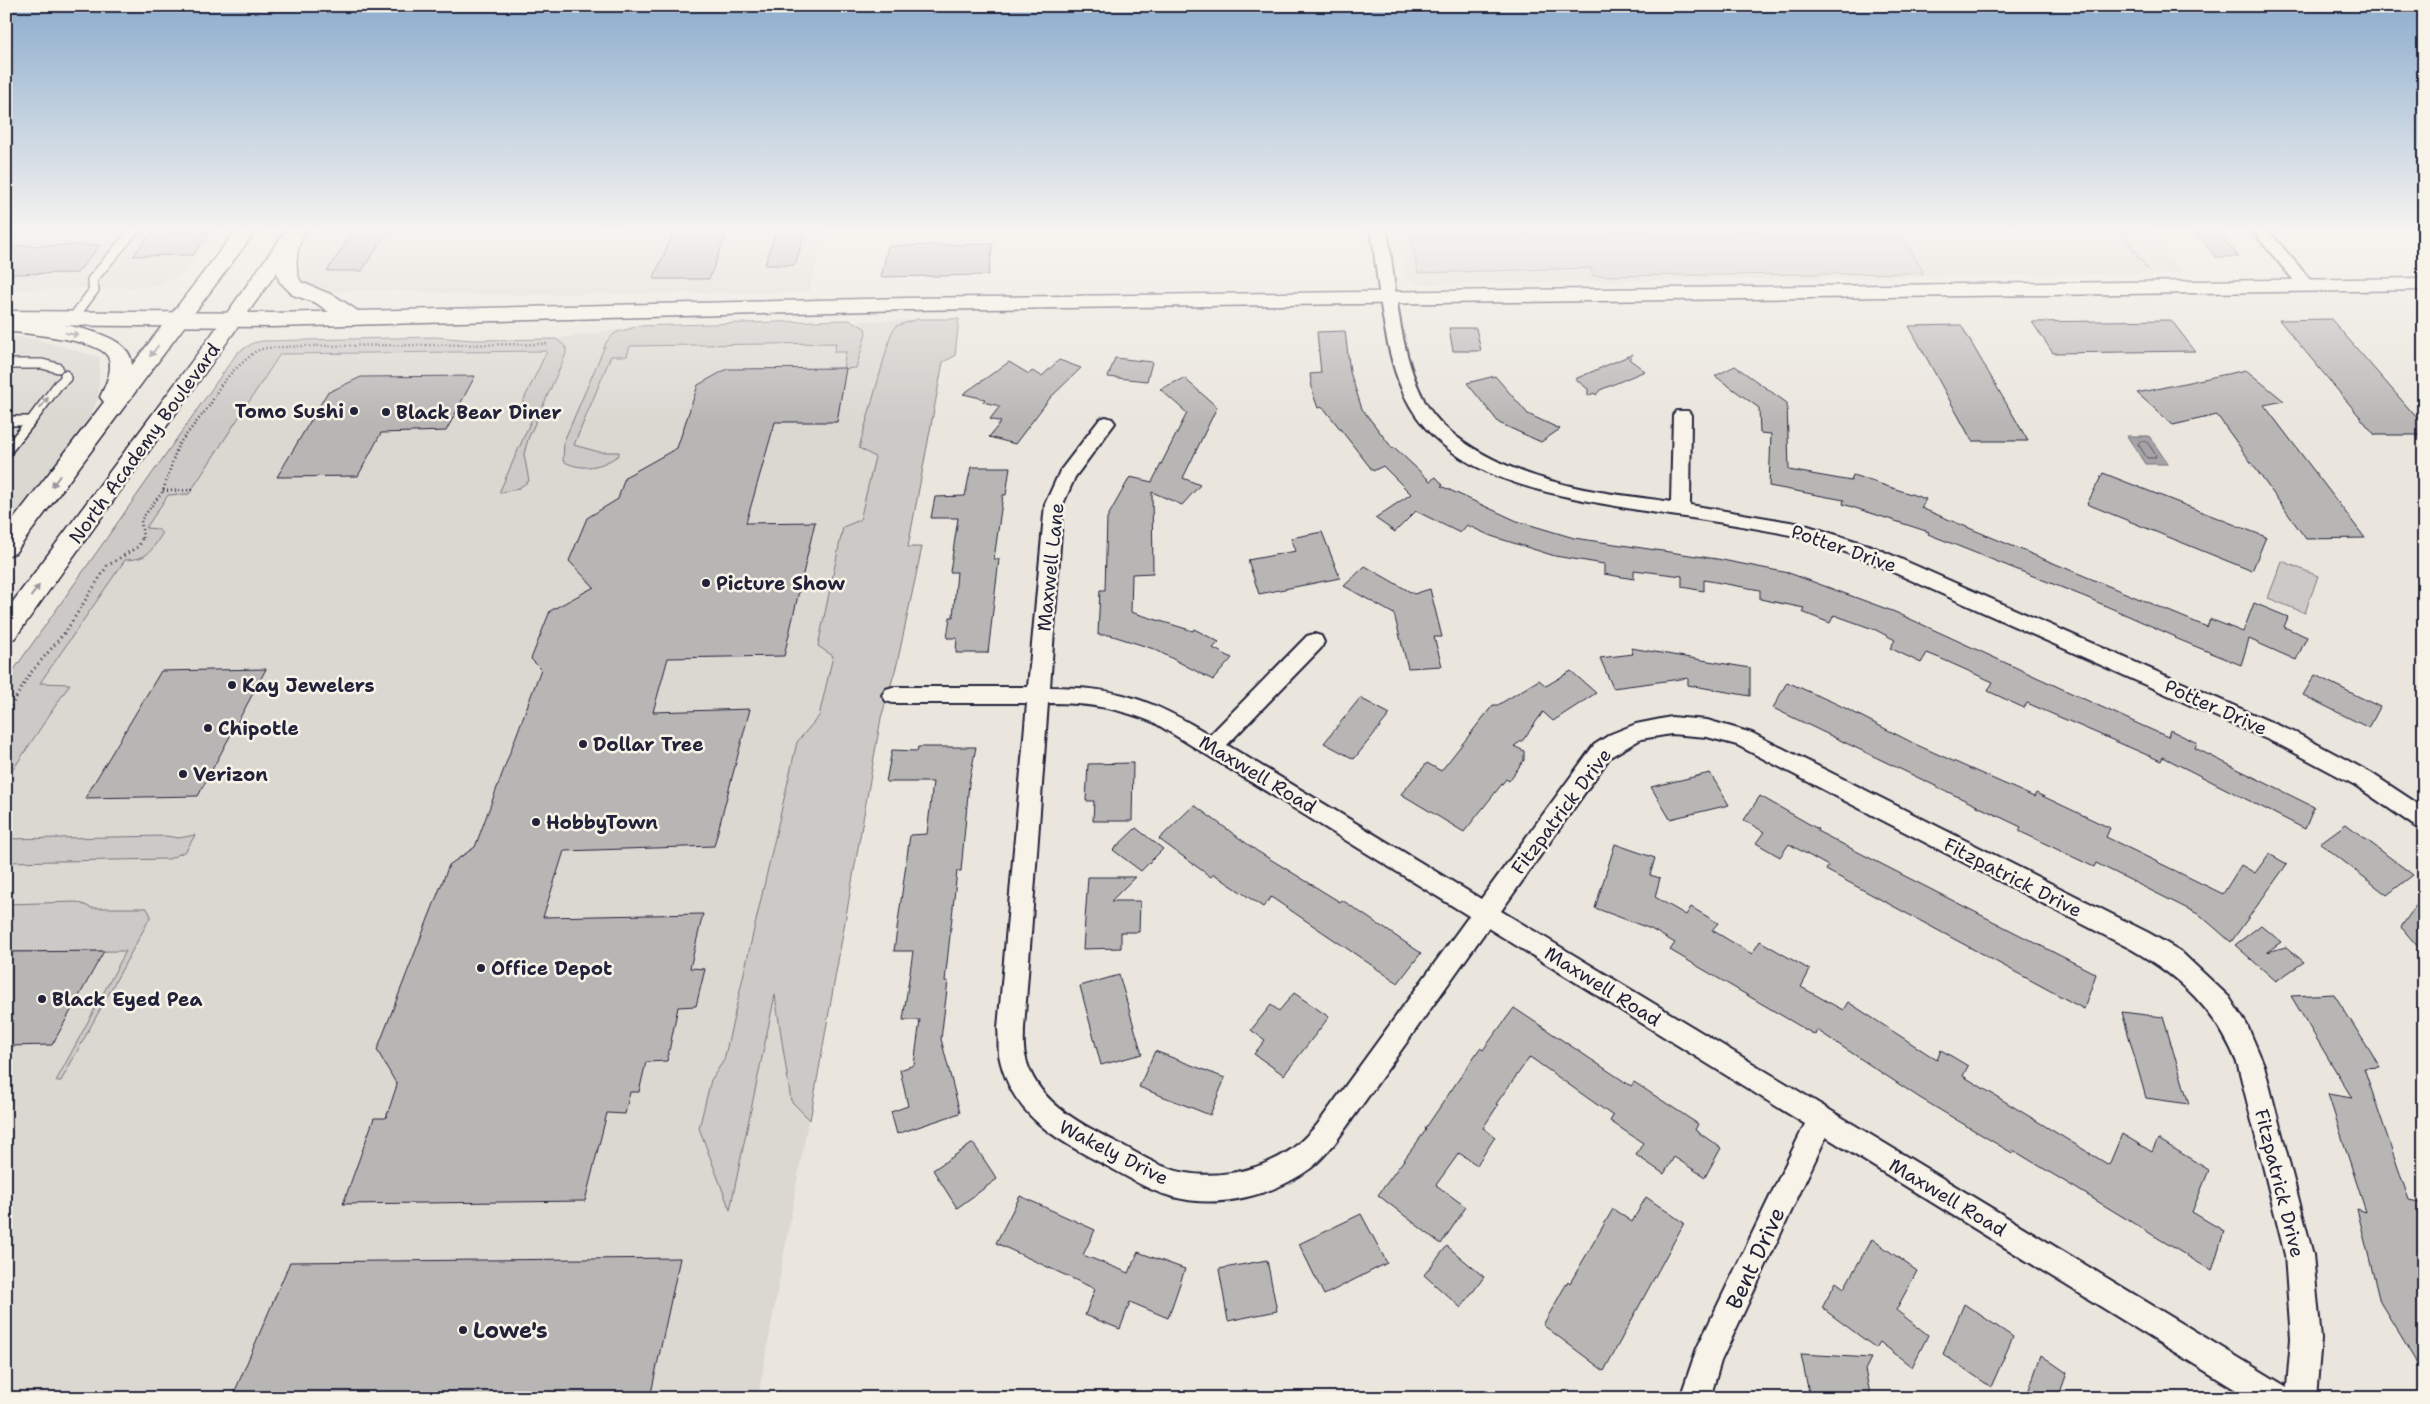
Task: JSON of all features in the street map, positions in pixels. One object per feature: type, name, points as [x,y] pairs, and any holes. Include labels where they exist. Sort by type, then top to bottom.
[{"type":"main road","points":[[6,547],[196,295]]},
{"type":"main road","name":"North Academy Boulevard","points":[[6,630],[251,295]]},
{"type":"main road","points":[[314,295],[353,318]]},
{"type":"main road","points":[[6,318],[178,318],[233,320],[898,304],[1656,295]]},
{"type":"main road","points":[[6,324],[94,338],[107,342],[116,348],[122,358],[119,380],[100,423]]},
{"type":"street","name":"Potter Drive","points":[[1389,295],[1401,362],[1410,390],[1428,420],[1456,444],[1502,470],[1555,489],[1802,531],[1864,551],[2290,740],[2363,779],[2424,820]]},
{"type":"street","points":[[1680,511],[1682,415]]},
{"type":"street","name":"Maxwell Lane","points":[[1037,695],[1054,504],[1067,475],[1106,423]]},
{"type":"street","points":[[1212,746],[1314,642]]},
{"type":"street","name":"Maxwell Road","points":[[893,695],[1086,695],[1128,702],[1163,717],[2277,1398]]},
{"type":"street","name":"Wakely Drive","points":[[1037,695],[1011,1028],[1012,1058],[1023,1084],[1038,1109],[1061,1128],[1170,1183],[1197,1188],[1224,1187],[1282,1171],[1303,1157],[1326,1134],[1486,914]]},
{"type":"street","name":"Fitzpatrick Drive","points":[[1486,914],[1602,750],[1634,731],[1662,726],[1697,726],[1719,730],[1744,739],[2171,959],[2220,1005],[2238,1033],[2251,1065],[2299,1255],[2306,1339],[2302,1398]]},
{"type":"street","name":"Bent Drive","points":[[1695,1398],[1707,1358],[1821,1120]]},
{"type":"lane","points":[[73,318],[91,295]]},
{"type":"lane","points":[[6,364],[42,364],[62,372],[66,378],[58,385],[6,452]]},
{"type":"lane","points":[[42,364],[44,379],[58,385]]},
{"type":"lane","points":[[6,421],[31,421]]},
{"type":"path","points":[[6,715],[29,674],[66,631],[97,578],[109,562],[137,548],[142,539],[143,528],[141,520],[163,491],[178,445],[210,405],[220,386],[233,371],[256,352],[265,348],[303,346],[547,344]]},
{"type":"path","points":[[163,491],[193,490]]},
{"type":"shaded area","points":[[918,319],[959,319],[955,356],[943,362],[908,547],[922,547],[897,664],[881,718],[810,1120],[791,1101],[775,995],[730,1210],[699,1128],[711,1080],[724,1060],[797,742],[819,716],[833,656],[818,646],[843,527],[860,520],[875,457],[859,448],[891,334],[896,326]]},
{"type":"shaded area","points":[[959,319],[955,356],[943,362],[908,547],[922,547],[897,664],[881,718],[758,1398],[6,1398],[6,681],[237,353],[253,343],[263,341],[435,337],[473,340],[555,339],[639,326]]},
{"type":"shaded area","points":[[849,320],[865,328],[866,334],[856,368],[843,369],[846,352],[834,352],[836,343],[630,346],[627,356],[611,356],[574,445],[599,452],[619,452],[619,455],[606,463],[592,467],[577,466],[563,461],[564,441],[607,341],[615,333],[639,326]]},
{"type":"shaded area","points":[[6,336],[35,339],[100,357],[98,398],[87,424],[6,529]]},
{"type":"shaded area","points":[[435,337],[473,340],[556,339],[566,347],[566,354],[528,439],[524,454],[529,481],[519,488],[499,493],[534,414],[517,414],[547,351],[280,354],[189,494],[168,495],[146,528],[158,529],[162,534],[155,546],[144,556],[125,560],[40,683],[70,684],[6,780],[6,681],[237,353],[253,343],[262,341]]},
{"type":"shaded area","points":[[2282,561],[2318,576],[2305,613],[2268,598]]},
{"type":"shaded area","points":[[195,835],[186,851],[169,859],[6,862],[6,839],[166,836],[179,838]]},
{"type":"shaded area","points":[[77,902],[92,908],[147,908],[151,916],[61,1081],[56,1081],[126,951],[6,952],[6,904]]},
{"type":"water","points":[[2127,436],[2149,436],[2168,464],[2145,464]]},
{"type":"building","points":[[2331,319],[2424,426],[2424,435],[2375,435],[2279,320]]},
{"type":"building","points":[[2171,320],[2195,351],[2053,353],[2032,322]]},
{"type":"building","points":[[1961,325],[2028,441],[1972,441],[1909,326]]},
{"type":"building","points":[[1449,328],[1476,328],[1481,351],[1453,351]]},
{"type":"building","points":[[1345,331],[1350,372],[1362,409],[1393,449],[1395,448],[1430,481],[1436,477],[1443,485],[1441,486],[1517,521],[1574,538],[1717,559],[1789,573],[1895,612],[2168,737],[2170,730],[2197,743],[2195,748],[2314,807],[2305,829],[2163,757],[2161,761],[2027,703],[2024,708],[1988,691],[1993,682],[1944,660],[1927,653],[1921,663],[1890,648],[1895,640],[1876,630],[1834,615],[1830,623],[1802,612],[1804,608],[1760,599],[1760,590],[1704,580],[1704,591],[1682,587],[1682,576],[1634,570],[1634,579],[1604,574],[1604,564],[1555,556],[1491,536],[1467,525],[1460,533],[1416,511],[1395,532],[1375,518],[1411,494],[1383,466],[1373,471],[1323,407],[1318,408],[1313,394],[1310,374],[1321,373],[1317,332]]},
{"type":"building","points":[[1633,354],[1629,359],[1645,371],[1600,390],[1596,395],[1594,393],[1588,396],[1588,389],[1575,379]]},
{"type":"building","points":[[1115,358],[1152,362],[1147,381],[1108,377]]},
{"type":"building","points":[[1059,360],[1081,368],[1050,398],[1015,444],[989,437],[1001,422],[990,419],[1000,406],[983,402],[985,399],[963,394],[1009,362],[1029,374],[1032,371],[1042,376]]},
{"type":"building","points":[[1735,366],[1787,403],[1789,470],[1851,481],[1853,475],[1926,499],[1921,508],[2207,627],[2210,619],[2243,632],[2254,603],[2288,617],[2284,627],[2307,637],[2296,660],[2249,639],[2241,665],[2175,638],[2088,598],[1928,534],[1929,532],[1843,504],[1844,500],[1769,486],[1771,434],[1760,433],[1759,408],[1715,376]]},
{"type":"building","points":[[846,368],[837,422],[775,422],[746,523],[815,522],[784,656],[668,658],[653,712],[750,709],[714,846],[564,851],[543,917],[703,914],[690,968],[705,969],[696,1006],[678,1007],[667,1061],[646,1062],[639,1092],[630,1092],[625,1114],[607,1113],[585,1201],[343,1204],[374,1118],[386,1118],[397,1085],[377,1050],[449,865],[475,847],[541,669],[531,659],[550,611],[594,587],[569,561],[587,518],[618,499],[625,477],[677,448],[698,385],[727,369]]},
{"type":"building","points":[[2246,370],[2284,401],[2264,405],[2365,538],[2306,539],[2217,415],[2173,425],[2137,393]]},
{"type":"building","name":"Black Bear Diner","points":[[475,376],[446,431],[381,433],[358,476],[277,477],[327,393],[361,377]]},
{"type":"building","points":[[1495,376],[1528,414],[1560,429],[1541,442],[1499,423],[1467,383]]},
{"type":"building","points":[[1184,378],[1217,407],[1183,478],[1200,485],[1182,505],[1152,492],[1153,573],[1132,574],[1131,612],[1193,631],[1194,629],[1219,642],[1213,648],[1232,658],[1213,680],[1154,649],[1110,635],[1098,635],[1100,590],[1105,590],[1107,518],[1130,477],[1152,482],[1187,413],[1160,389]]},
{"type":"building","points":[[971,467],[1010,467],[1006,495],[1003,495],[994,559],[999,559],[988,653],[956,653],[957,638],[947,638],[950,617],[953,617],[957,572],[950,572],[958,518],[931,518],[935,497],[965,496]]},
{"type":"building","points":[[2103,473],[2266,537],[2252,571],[2087,504]]},
{"type":"building","points":[[1322,532],[1340,578],[1259,594],[1248,560],[1296,551],[1291,538]]},
{"type":"building","points":[[1365,566],[1414,594],[1430,589],[1442,637],[1434,637],[1442,666],[1408,668],[1394,614],[1344,586]]},
{"type":"building","points":[[1631,648],[1750,668],[1750,696],[1688,685],[1688,678],[1613,688],[1600,658],[1633,654]]},
{"type":"building","points":[[266,669],[198,796],[85,798],[161,671]]},
{"type":"building","points":[[1571,671],[1596,693],[1553,721],[1543,712],[1523,740],[1514,746],[1524,751],[1524,760],[1509,781],[1506,779],[1464,832],[1401,794],[1427,763],[1441,771],[1493,705],[1498,705],[1539,680],[1546,686]]},
{"type":"building","points":[[2315,675],[2380,707],[2369,728],[2303,695]]},
{"type":"building","points":[[1787,682],[1837,704],[1917,745],[2034,797],[2036,793],[2110,828],[2106,837],[2223,894],[2241,865],[2255,873],[2269,854],[2287,864],[2231,942],[2200,915],[2096,863],[2094,867],[2019,831],[2021,827],[1773,708]]},
{"type":"building","points":[[1360,698],[1390,714],[1354,759],[1324,743]]},
{"type":"building","points":[[918,747],[976,747],[969,783],[961,871],[957,871],[945,981],[948,981],[941,1039],[960,1113],[897,1134],[891,1112],[908,1106],[900,1070],[914,1065],[920,1020],[903,1020],[913,951],[894,951],[910,835],[927,834],[933,782],[886,782],[892,750],[917,751]]},
{"type":"building","points":[[1133,763],[1132,821],[1093,821],[1094,801],[1086,801],[1088,764]]},
{"type":"building","points":[[1710,773],[1729,805],[1670,819],[1651,787]]},
{"type":"building","points":[[1760,796],[1818,829],[1817,831],[2096,974],[2084,1009],[1826,870],[1828,866],[1789,844],[1780,857],[1756,843],[1764,832],[1744,820]]},
{"type":"building","points":[[1194,805],[1257,851],[1340,902],[1342,900],[1421,953],[1398,983],[1271,897],[1263,907],[1214,874],[1211,877],[1159,839]]},
{"type":"building","points":[[2346,824],[2413,875],[2387,895],[2320,843]]},
{"type":"building","points":[[1136,828],[1163,849],[1141,871],[1113,850]]},
{"type":"building","points":[[1615,844],[1655,858],[1650,875],[1660,878],[1655,897],[1686,915],[1691,907],[1718,923],[1712,930],[1752,954],[1760,941],[1810,970],[1801,987],[1843,1010],[1848,1002],[1937,1060],[1941,1050],[1968,1066],[1963,1076],[2109,1165],[2122,1134],[2152,1152],[2158,1139],[2209,1170],[2192,1212],[2224,1231],[2212,1271],[2013,1150],[2012,1153],[1920,1098],[1817,1030],[1815,1035],[1670,950],[1675,943],[1651,929],[1595,908]]},
{"type":"building","points":[[1088,877],[1135,877],[1111,901],[1140,901],[1139,932],[1121,932],[1121,948],[1083,949]]},
{"type":"building","points":[[2424,894],[2424,954],[2401,927]]},
{"type":"building","points":[[2261,925],[2281,942],[2267,952],[2286,947],[2304,962],[2276,981],[2235,945]]},
{"type":"building","name":"Black Eyed Pea","points":[[104,951],[52,1045],[6,1046],[6,952]]},
{"type":"building","points":[[1119,975],[1142,1054],[1101,1065],[1080,986]]},
{"type":"building","points":[[1294,993],[1329,1017],[1284,1075],[1254,1054],[1265,1040],[1251,1030],[1271,1005],[1279,1011]]},
{"type":"building","points":[[2334,994],[2380,1067],[2364,1068],[2409,1200],[2424,1203],[2424,1375],[2380,1302],[2357,1209],[2366,1212],[2328,1094],[2352,1098],[2291,996]]},
{"type":"building","points":[[1514,1008],[1631,1086],[1634,1082],[1698,1124],[1695,1130],[1721,1148],[1705,1177],[1674,1157],[1664,1174],[1636,1155],[1643,1143],[1610,1121],[1613,1116],[1530,1057],[1496,1104],[1498,1105],[1483,1128],[1495,1137],[1477,1165],[1459,1153],[1436,1185],[1466,1207],[1441,1244],[1378,1195],[1426,1130],[1480,1048],[1483,1050]]},
{"type":"building","points":[[2122,1012],[2163,1017],[2189,1104],[2146,1098]]},
{"type":"building","points":[[1155,1051],[1225,1078],[1210,1115],[1139,1087]]},
{"type":"building","points":[[973,1143],[997,1179],[957,1208],[933,1170]]},
{"type":"building","points":[[1020,1196],[1095,1230],[1083,1255],[1129,1273],[1138,1252],[1185,1269],[1168,1318],[1130,1302],[1120,1329],[1085,1315],[1095,1289],[996,1243]]},
{"type":"building","points":[[1646,1197],[1684,1223],[1604,1371],[1543,1325],[1613,1209],[1632,1222]]},
{"type":"building","points":[[1361,1214],[1387,1263],[1324,1295],[1299,1244]]},
{"type":"building","points":[[1872,1239],[1917,1271],[1896,1310],[1928,1335],[1912,1367],[1880,1342],[1876,1348],[1822,1308],[1836,1282],[1844,1288]]},
{"type":"building","points":[[1447,1246],[1484,1277],[1461,1308],[1424,1275]]},
{"type":"building","name":"Lowe's","points":[[680,1258],[650,1398],[232,1398],[290,1262]]},
{"type":"building","points":[[1267,1260],[1277,1311],[1228,1321],[1219,1269]]},
{"type":"building","points":[[1964,1304],[2013,1337],[1991,1387],[1943,1354]]},
{"type":"building","points":[[1801,1354],[1871,1358],[1865,1370],[1871,1398],[1810,1398]]},
{"type":"building","points":[[2041,1355],[2067,1373],[2058,1398],[2026,1398]]},
{"type":"place","name":"Tomo Sushi","points":[[354,411]]},
{"type":"place","name":"Black Bear Diner","points":[[386,412]]},
{"type":"place","name":"Picture Show","points":[[706,583]]},
{"type":"place","name":"Kay Jewelers","points":[[232,685]]},
{"type":"place","name":"Chipotle","points":[[208,728]]},
{"type":"place","name":"Dollar Tree","points":[[583,744]]},
{"type":"place","name":"Verizon","points":[[183,774]]},
{"type":"place","name":"HobbyTown","points":[[536,822]]},
{"type":"place","name":"Office Depot","points":[[481,968]]},
{"type":"place","name":"Black Eyed Pea","points":[[42,999]]},
{"type":"place","name":"Lowe's","points":[[463,1330]]}]
